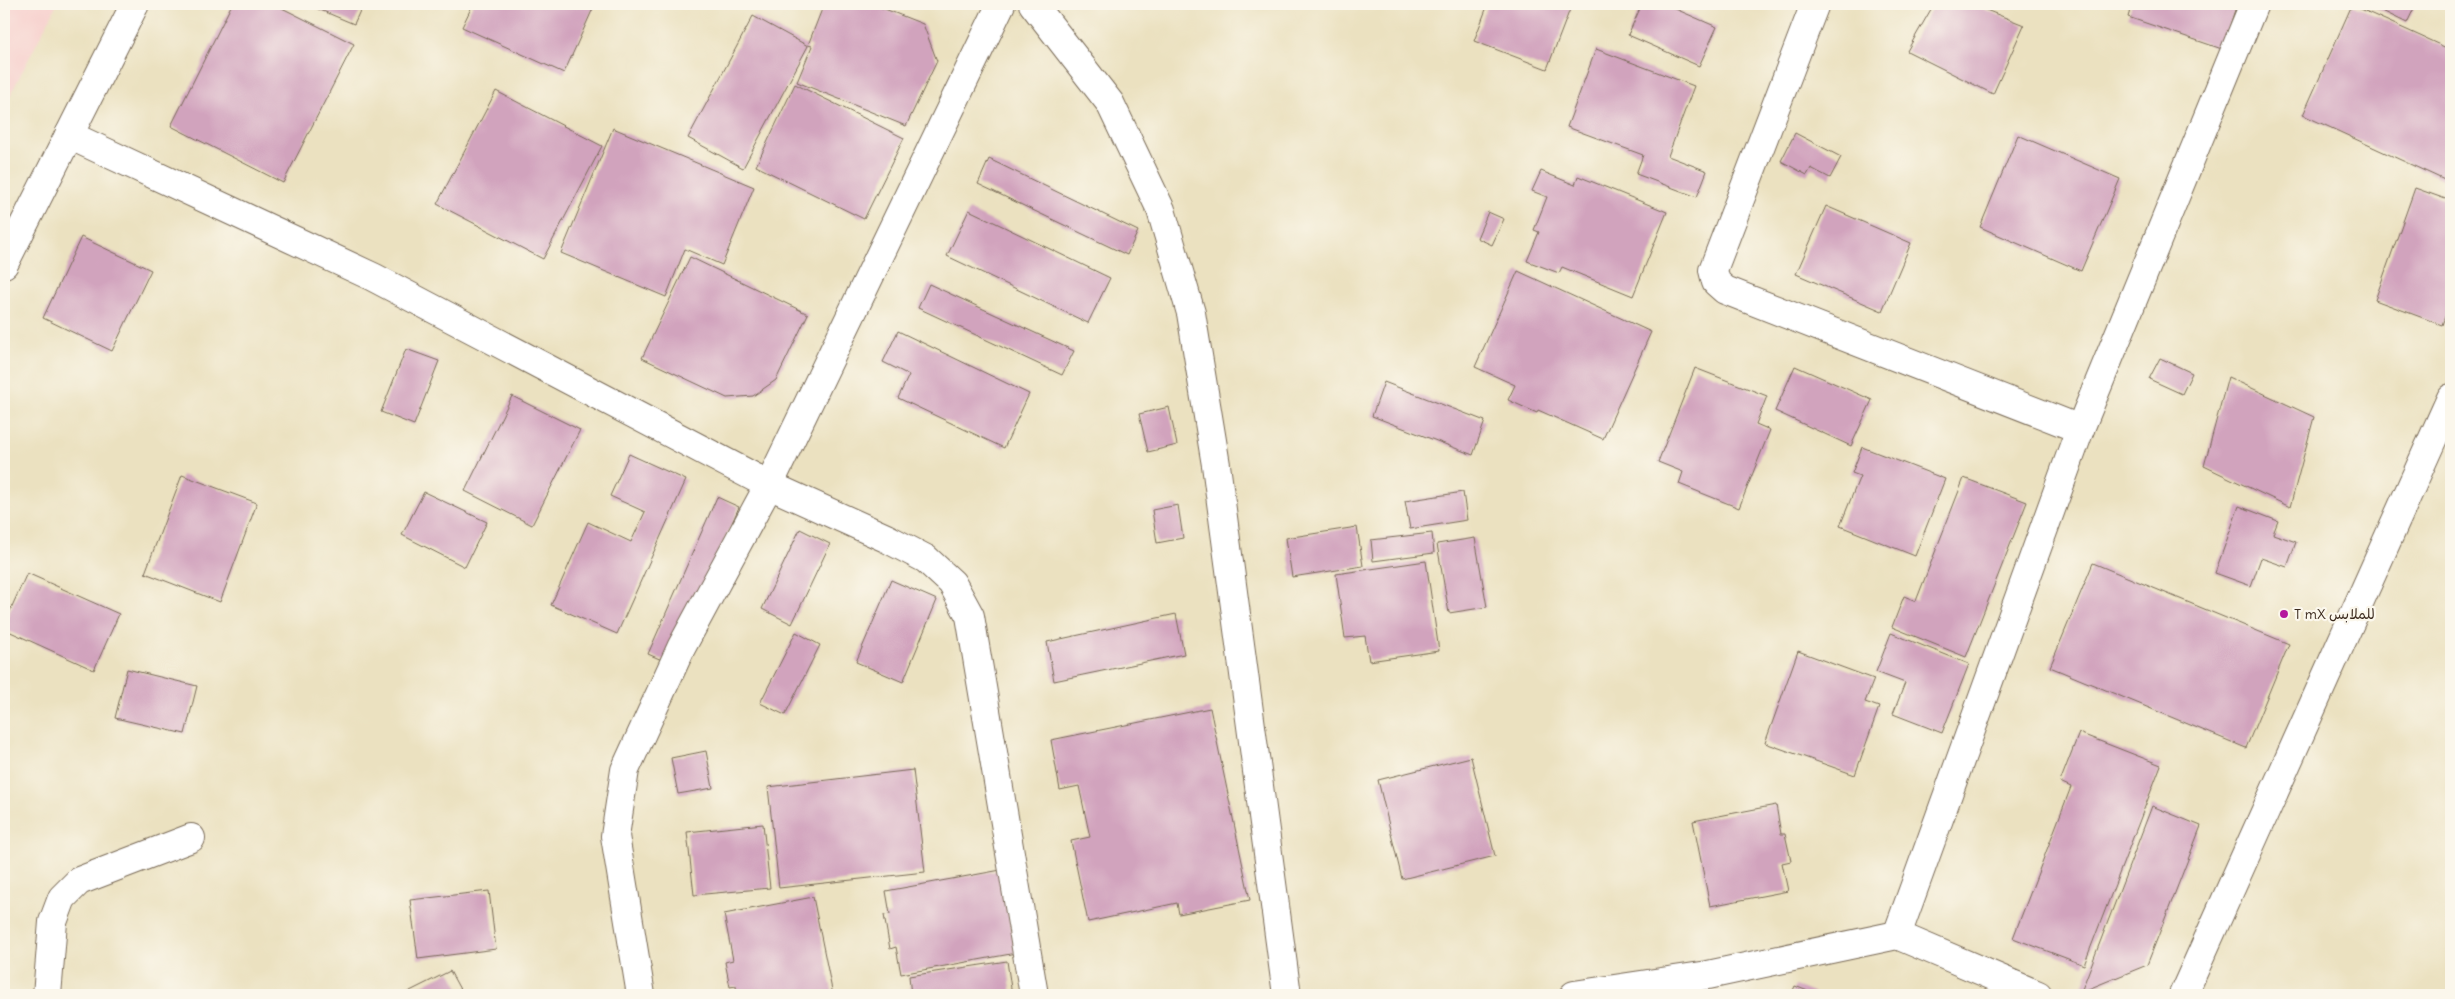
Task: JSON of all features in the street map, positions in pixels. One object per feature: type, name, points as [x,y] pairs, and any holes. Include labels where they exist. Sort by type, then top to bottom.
[{"type":"street","points":[[4,264],[135,4]]},
{"type":"street","points":[[641,995],[615,836],[625,770],[681,648],[769,485],[1001,4]]},
{"type":"street","points":[[1033,4],[1110,103],[1161,210],[1191,313],[1216,465],[1287,995]]},
{"type":"street","points":[[1815,4],[1713,270],[1716,282],[1725,290],[2080,429]]},
{"type":"street","points":[[1897,935],[2080,429],[2254,4]]},
{"type":"street","points":[[69,135],[374,278],[769,485],[886,538],[926,559],[952,584],[970,616],[1034,995]]},
{"type":"street","points":[[2182,995],[2451,398]]},
{"type":"street","points":[[47,995],[53,922],[62,898],[79,881],[191,838]]},
{"type":"street","points":[[1574,995],[1703,985],[1897,935],[2038,995]]},
{"type":"shaded area","points":[[4,4],[57,4],[4,107]]},
{"type":"building","points":[[232,4],[274,4],[354,44],[283,183],[171,126]]},
{"type":"building","points":[[306,4],[363,4],[354,24]]},
{"type":"building","points":[[473,4],[595,4],[564,73],[462,27]]},
{"type":"building","points":[[824,4],[872,4],[923,24],[937,61],[906,126],[797,82],[812,46],[808,45]]},
{"type":"building","points":[[1488,4],[1572,4],[1547,69],[1474,41]]},
{"type":"building","points":[[1642,4],[1664,4],[1717,27],[1699,66],[1628,35]]},
{"type":"building","points":[[1934,4],[1971,4],[2024,25],[1993,94],[1907,51]]},
{"type":"building","points":[[2132,4],[2237,4],[2222,49],[2128,17]]},
{"type":"building","points":[[2368,4],[2416,4],[2407,23]]},
{"type":"building","points":[[2352,5],[2451,50],[2451,183],[2303,115]]},
{"type":"building","points":[[753,16],[808,46],[743,168],[688,138]]},
{"type":"building","points":[[1596,49],[1694,86],[1668,156],[1707,171],[1697,197],[1636,174],[1643,155],[1567,127]]},
{"type":"building","points":[[795,84],[904,138],[864,219],[756,166]]},
{"type":"building","points":[[496,91],[602,146],[543,259],[437,204]]},
{"type":"building","points":[[613,128],[754,187],[722,265],[685,249],[666,297],[561,253]]},
{"type":"building","points":[[1795,133],[1841,157],[1830,178],[1811,168],[1807,175],[1781,161]]},
{"type":"building","points":[[2018,135],[2120,179],[2081,271],[1980,227]]},
{"type":"building","points":[[989,159],[1138,231],[1127,255],[978,184]]},
{"type":"building","points":[[1541,171],[1575,185],[1578,176],[1667,212],[1633,296],[1562,267],[1559,273],[1527,261],[1539,232],[1534,230],[1547,197],[1532,191]]},
{"type":"building","points":[[2415,188],[2451,201],[2451,300],[2442,325],[2375,300]]},
{"type":"building","points":[[1826,206],[1911,243],[1882,311],[1796,274]]},
{"type":"building","points":[[969,210],[1110,278],[1088,323],[947,256]]},
{"type":"building","points":[[1488,212],[1504,219],[1492,245],[1477,238]]},
{"type":"building","points":[[81,237],[151,270],[112,351],[43,318]]},
{"type":"building","points":[[690,257],[808,314],[776,380],[753,396],[727,398],[642,358]]},
{"type":"building","points":[[1518,271],[1651,332],[1603,439],[1538,410],[1537,413],[1508,400],[1515,385],[1475,367]]},
{"type":"building","points":[[929,284],[1074,351],[1062,375],[918,308]]},
{"type":"building","points":[[898,331],[1029,394],[1004,448],[898,398],[909,375],[883,362]]},
{"type":"building","points":[[406,349],[439,361],[414,425],[381,412]]},
{"type":"building","points":[[2160,358],[2192,373],[2182,394],[2149,379]]},
{"type":"building","points":[[1795,366],[1872,400],[1851,446],[1775,411]]},
{"type":"building","points":[[1695,368],[1767,396],[1756,424],[1770,430],[1739,508],[1679,484],[1683,472],[1658,462]]},
{"type":"building","points":[[2228,377],[2314,417],[2290,507],[2204,466]]},
{"type":"building","points":[[1384,382],[1485,421],[1473,455],[1372,416]]},
{"type":"building","points":[[512,396],[580,430],[532,525],[465,491]]},
{"type":"building","points":[[1169,407],[1177,445],[1148,452],[1139,414]]},
{"type":"building","points":[[1862,447],[1945,479],[1915,556],[1840,526],[1860,476],[1852,473]]},
{"type":"building","points":[[629,454],[686,480],[617,634],[551,605],[588,522],[631,542],[645,512],[610,496]]},
{"type":"building","points":[[182,475],[257,503],[220,602],[145,573]]},
{"type":"building","points":[[1964,478],[2027,502],[1966,657],[1892,627],[1904,596],[1916,601]]},
{"type":"building","points":[[424,492],[487,522],[465,567],[402,535]]},
{"type":"building","points":[[1463,492],[1467,520],[1410,529],[1405,501]]},
{"type":"building","points":[[717,497],[739,507],[671,664],[648,654]]},
{"type":"building","points":[[1178,505],[1183,538],[1157,543],[1152,510]]},
{"type":"building","points":[[2239,506],[2278,521],[2273,534],[2296,542],[2287,567],[2261,558],[2251,586],[2215,573]]},
{"type":"building","points":[[1357,527],[1363,566],[1292,577],[1286,538]]},
{"type":"building","points":[[800,529],[830,544],[792,624],[762,609]]},
{"type":"building","points":[[1432,533],[1434,553],[1373,561],[1371,540]]},
{"type":"building","points":[[1475,538],[1487,607],[1449,613],[1437,544]]},
{"type":"building","points":[[1426,561],[1439,651],[1369,661],[1365,636],[1345,638],[1336,574]]},
{"type":"building","points":[[2093,563],[2289,644],[2246,748],[2050,667]]},
{"type":"building","points":[[27,573],[119,614],[94,670],[4,629],[4,624]]},
{"type":"building","points":[[891,580],[937,600],[903,682],[856,662]]},
{"type":"building","points":[[1176,614],[1184,654],[1054,681],[1047,642]]},
{"type":"building","points":[[796,632],[820,645],[785,715],[760,703]]},
{"type":"building","points":[[1891,633],[1969,664],[1942,733],[1893,714],[1905,683],[1876,672]]},
{"type":"building","points":[[1798,651],[1874,679],[1865,702],[1879,707],[1855,775],[1765,743]]},
{"type":"building","points":[[127,669],[197,686],[185,734],[115,718]]},
{"type":"building","points":[[1210,708],[1250,900],[1179,914],[1177,903],[1088,922],[1071,841],[1090,837],[1079,786],[1060,790],[1051,740]]},
{"type":"building","points":[[2079,733],[2161,765],[2084,965],[2013,938],[2071,787],[2060,782]]},
{"type":"building","points":[[706,751],[713,788],[678,794],[671,758]]},
{"type":"building","points":[[1471,757],[1495,856],[1402,879],[1378,780]]},
{"type":"building","points":[[913,770],[925,872],[779,888],[768,787]]},
{"type":"building","points":[[1776,805],[1781,834],[1785,834],[1791,861],[1782,863],[1788,891],[1710,906],[1693,821]]},
{"type":"building","points":[[2152,806],[2201,826],[2147,965],[2081,992]]},
{"type":"building","points":[[763,824],[770,888],[694,895],[687,832]]},
{"type":"building","points":[[1001,870],[1016,953],[901,974],[896,947],[890,949],[884,915],[890,914],[886,891]]},
{"type":"building","points":[[489,891],[496,949],[418,959],[410,900]]},
{"type":"building","points":[[813,897],[833,995],[737,995],[736,986],[730,987],[725,962],[733,960],[724,914]]},
{"type":"building","points":[[1007,961],[1012,995],[911,995],[909,976]]},
{"type":"building","points":[[450,971],[463,995],[402,995]]},
{"type":"building","points":[[1795,986],[1818,995],[1791,995]]},
{"type":"place","name":"T mX للملابس","points":[[2284,614]]}]
